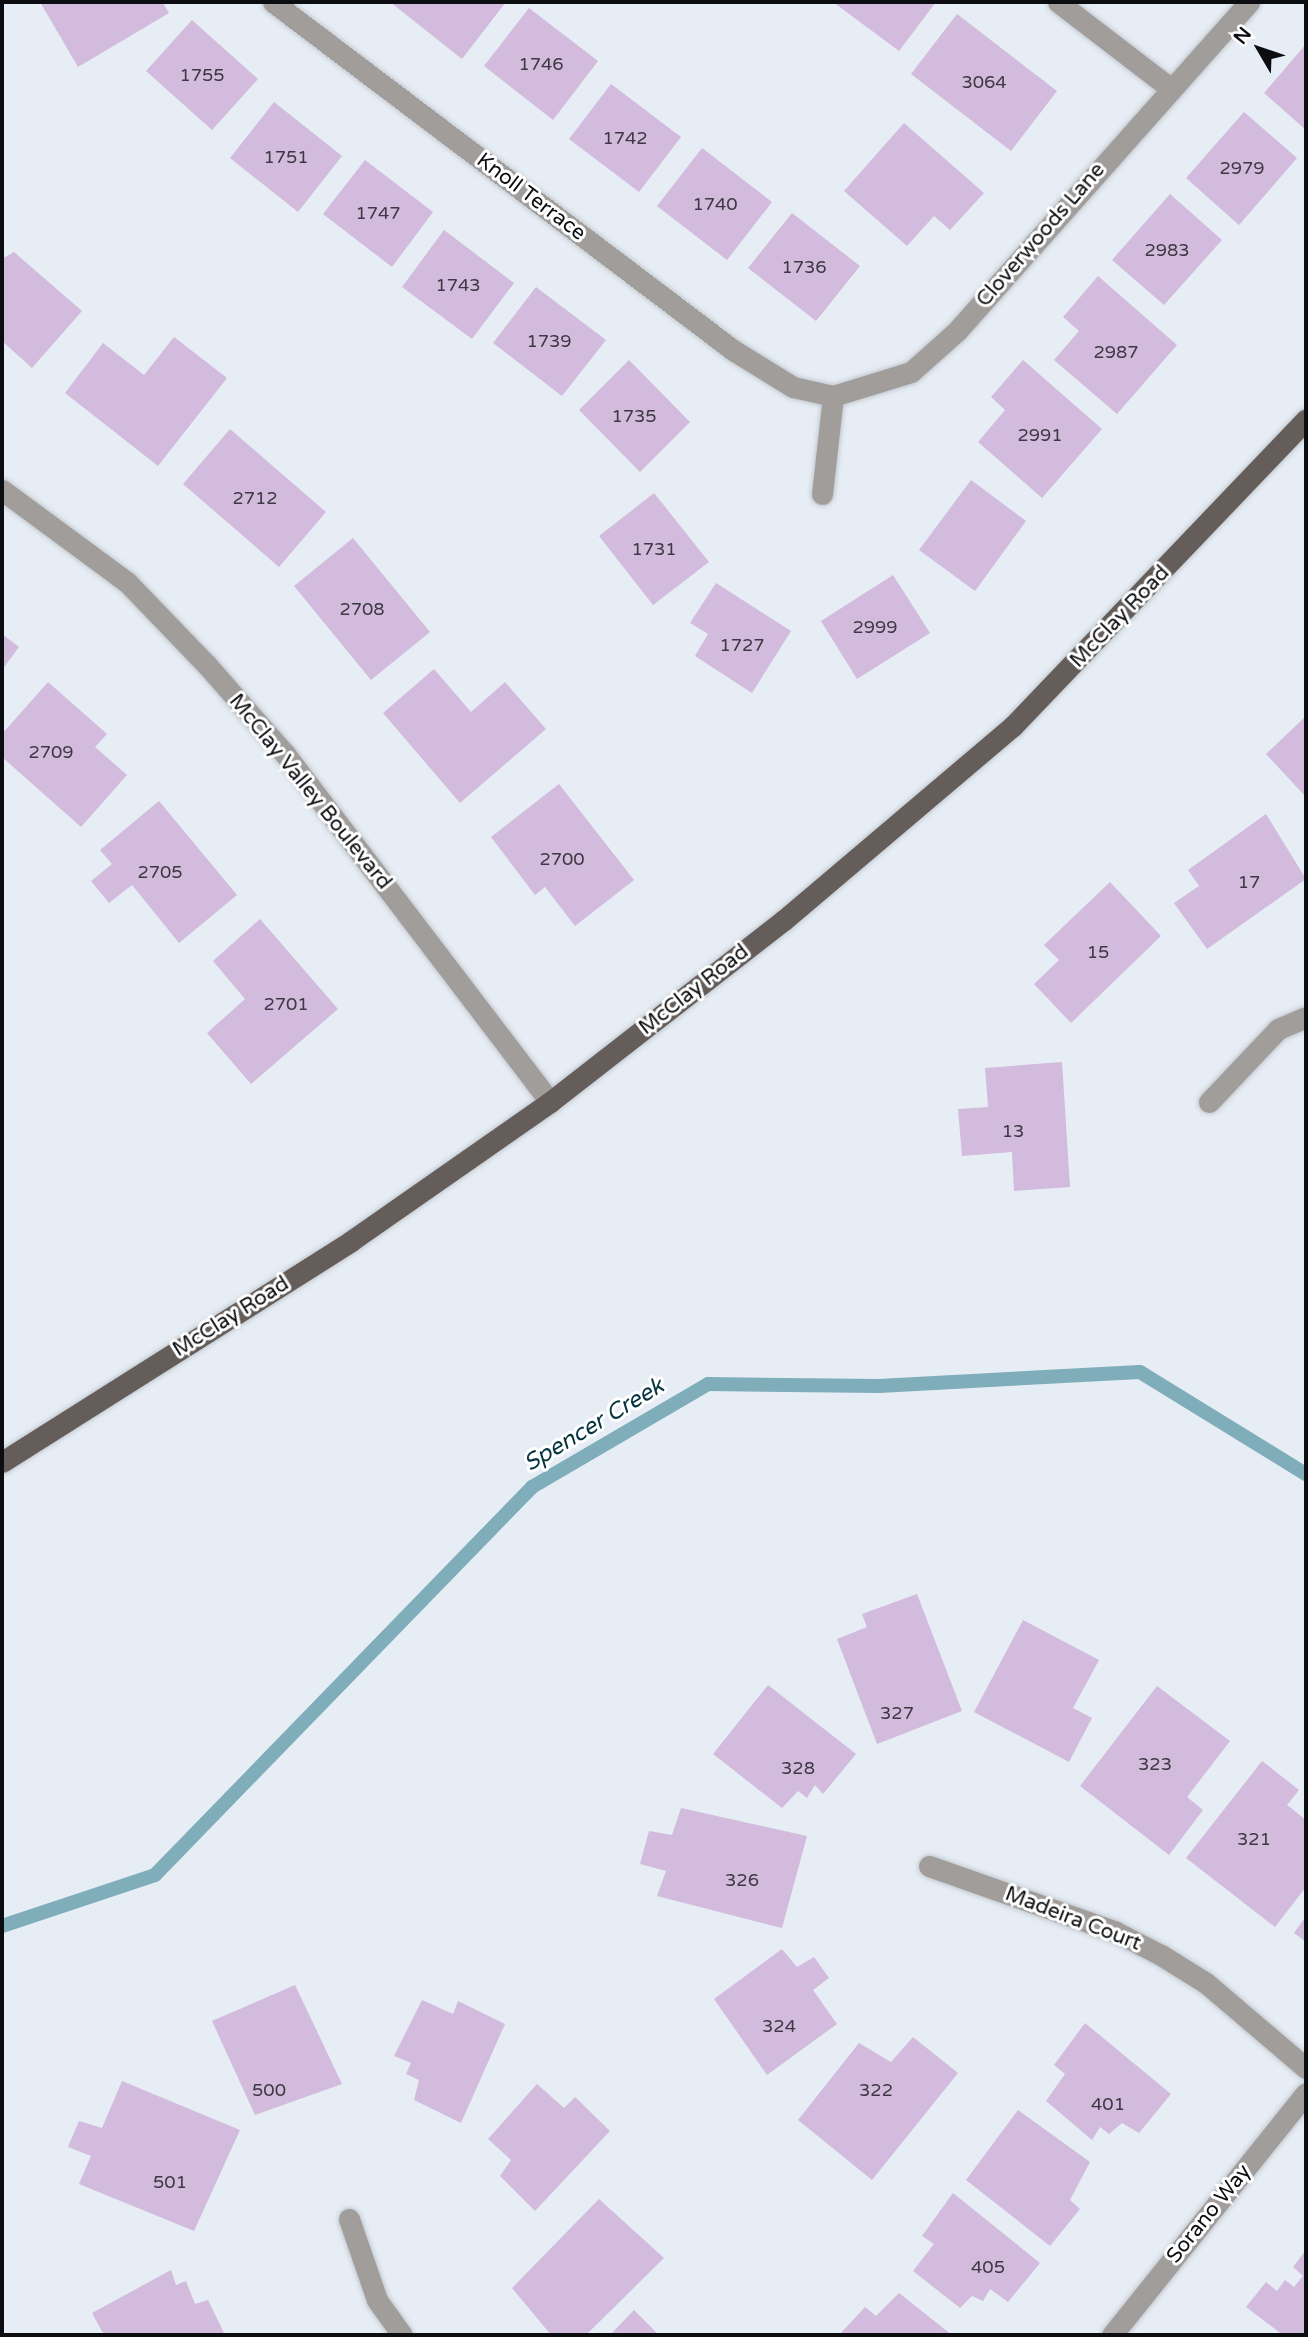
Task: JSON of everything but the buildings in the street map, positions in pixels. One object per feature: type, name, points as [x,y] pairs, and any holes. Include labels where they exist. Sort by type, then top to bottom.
[{"type":"main road","name":"McClay Road","points":[[2,1462],[351,1241],[550,1102],[784,920],[1013,726],[1306,419]]},
{"type":"street","name":"Knoll Terrace","points":[[273,2],[733,350],[793,387]]},
{"type":"street","points":[[1058,2],[1170,88]]},
{"type":"street","name":"Cloverwoods Lane","points":[[793,387],[833,396],[911,372],[957,331],[1249,2]]},
{"type":"street","points":[[822,494],[833,396]]},
{"type":"street","name":"McClay Valley Boulevard","points":[[2,490],[127,582],[207,665],[285,754],[550,1102]]},
{"type":"street","points":[[1209,1102],[1278,1029],[1306,1017]]},
{"type":"street","name":"Madeira Court","points":[[929,1866],[1116,1932],[1161,1955],[1206,1983],[1306,2068]]},
{"type":"street","name":"Sorano Way","points":[[1112,2335],[1306,2093]]},
{"type":"street","points":[[349,2220],[377,2300],[402,2335]]},
{"type":"waterway","name":"Spencer Creek","points":[[2,1926],[155,1875],[532,1487],[708,1384],[879,1386],[1140,1372],[1306,1474]]}]
